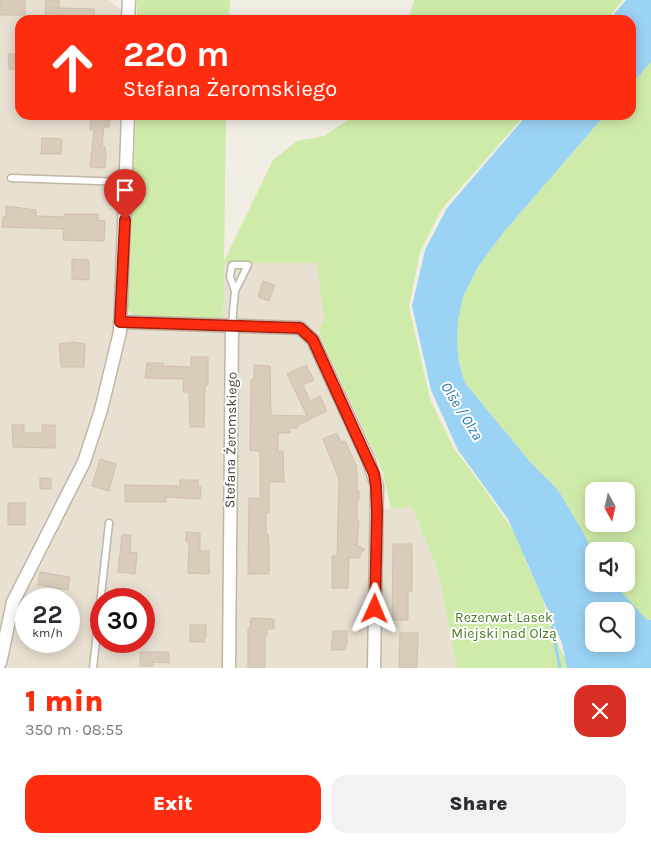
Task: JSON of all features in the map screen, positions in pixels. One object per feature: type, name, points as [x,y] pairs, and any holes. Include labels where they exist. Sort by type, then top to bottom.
[{"type":"street","points":[[0,662],[13,602],[84,462],[101,410],[120,332],[128,120]]},
{"type":"street","points":[[120,322],[232,324],[300,328],[313,340],[368,459],[376,486],[374,668]]},
{"type":"street","name":"Stefana Żeromskiego","points":[[229,668],[232,324]]},
{"type":"lane","points":[[12,178],[126,182]]},
{"type":"lane","points":[[232,324],[235,291]]},
{"type":"lane","points":[[93,668],[109,523]]},
{"type":"shaded area","points":[[0,0],[109,0],[125,14],[15,15],[15,120],[123,120],[113,328],[222,329],[224,262],[318,263],[324,320],[313,340],[306,344],[363,459],[369,483],[372,510],[412,507],[438,571],[457,668],[0,668]]},
{"type":"green space","points":[[137,0],[230,0],[229,15],[137,15]]},
{"type":"green space","points":[[414,0],[623,0],[610,15],[410,15]]},
{"type":"green space","points":[[651,62],[651,620],[647,620],[635,607],[635,602],[630,602],[621,592],[635,592],[635,542],[587,542],[558,490],[531,463],[465,383],[459,363],[458,321],[463,297],[478,267],[503,233],[601,120],[636,120],[636,79]]},
{"type":"green space","name":"Rezerwat Lasek Miejski nad Olzą","points":[[136,120],[226,120],[224,261],[273,160],[297,141],[324,136],[348,120],[521,120],[441,210],[420,252],[409,307],[430,399],[453,447],[519,539],[525,560],[542,596],[551,630],[567,662],[567,668],[457,668],[438,571],[412,507],[391,509],[382,470],[318,331],[324,320],[317,263],[224,263],[223,318],[135,317],[128,310]]},
{"type":"water","points":[[626,0],[651,0],[651,62],[636,79],[636,15],[613,15]]},
{"type":"water","name":"Olše / Olza","points":[[523,120],[601,120],[503,233],[478,267],[463,297],[458,321],[457,342],[459,363],[465,383],[531,463],[558,490],[588,542],[585,542],[585,592],[621,592],[630,602],[585,602],[585,652],[635,652],[635,607],[647,620],[651,620],[651,668],[567,668],[562,643],[508,519],[458,450],[431,390],[412,306],[425,250],[447,208]]},
{"type":"building","points":[[0,0],[25,0],[25,15],[0,15]]},
{"type":"building","points":[[46,0],[59,0],[59,8],[94,9],[94,15],[45,15]]},
{"type":"building","points":[[8,54],[15,54],[15,69],[9,69]]},
{"type":"building","points":[[91,120],[110,120],[109,127],[104,127],[102,147],[105,147],[106,153],[105,168],[90,167],[94,130],[90,130]]},
{"type":"building","points":[[42,138],[62,139],[61,154],[41,154]]},
{"type":"building","points":[[6,206],[36,210],[36,216],[64,217],[64,214],[98,214],[98,220],[105,221],[104,241],[63,240],[64,229],[2,227],[3,217],[6,217]]},
{"type":"building","points":[[72,259],[89,260],[89,280],[72,279]]},
{"type":"building","points":[[263,281],[275,285],[269,301],[258,297]]},
{"type":"building","points":[[73,342],[85,344],[84,367],[61,367],[59,344]]},
{"type":"building","points":[[191,357],[208,357],[208,384],[205,387],[204,427],[190,427],[189,392],[183,392],[184,379],[145,378],[147,363],[163,363],[163,366],[191,367]]},
{"type":"building","points":[[254,365],[270,366],[271,415],[307,416],[287,374],[306,365],[314,380],[303,385],[310,401],[320,396],[327,411],[298,425],[298,428],[290,428],[290,433],[278,433],[278,451],[283,451],[284,482],[269,482],[269,513],[266,513],[266,534],[268,534],[269,541],[269,574],[248,574],[249,498],[260,498],[260,451],[250,450],[251,380],[254,379]]},
{"type":"building","points":[[12,425],[24,425],[24,433],[42,433],[42,425],[55,425],[55,448],[13,447]]},
{"type":"building","points":[[337,433],[341,442],[345,441],[357,467],[359,500],[357,500],[357,520],[359,520],[357,545],[365,550],[360,553],[360,558],[349,558],[348,588],[332,588],[332,556],[337,556],[339,479],[323,439]]},
{"type":"building","points":[[100,459],[116,464],[109,491],[92,486]]},
{"type":"building","points":[[40,478],[51,478],[51,489],[40,489]]},
{"type":"building","points":[[180,480],[198,480],[198,487],[201,487],[200,499],[166,497],[166,502],[125,502],[125,485],[180,486]]},
{"type":"building","points":[[8,503],[25,503],[25,525],[8,525]]},
{"type":"building","points":[[186,532],[200,533],[200,551],[209,551],[209,574],[188,573],[189,543],[186,542]]},
{"type":"building","points":[[122,535],[131,535],[130,552],[137,553],[135,574],[118,572]]},
{"type":"building","points":[[393,544],[412,544],[412,591],[408,591],[408,620],[392,620]]},
{"type":"building","points":[[40,572],[70,577],[68,588],[38,585]]},
{"type":"building","points":[[251,618],[274,619],[274,629],[267,629],[267,636],[265,636],[265,668],[248,668],[248,628],[250,628]]},
{"type":"building","points":[[190,625],[206,625],[206,638],[204,638],[204,642],[190,642]]},
{"type":"building","points":[[333,631],[347,631],[347,646],[345,646],[345,650],[331,650]]},
{"type":"building","points":[[400,633],[418,633],[417,668],[399,668]]},
{"type":"building","points":[[169,652],[169,663],[153,662],[153,666],[140,666],[140,653]]},
{"type":"waterway","points":[[556,622],[552,627],[560,668]]},
{"type":"route","points":[[125,220],[120,322],[232,324],[300,328],[313,340],[374,474],[377,511],[375,609]]}]
